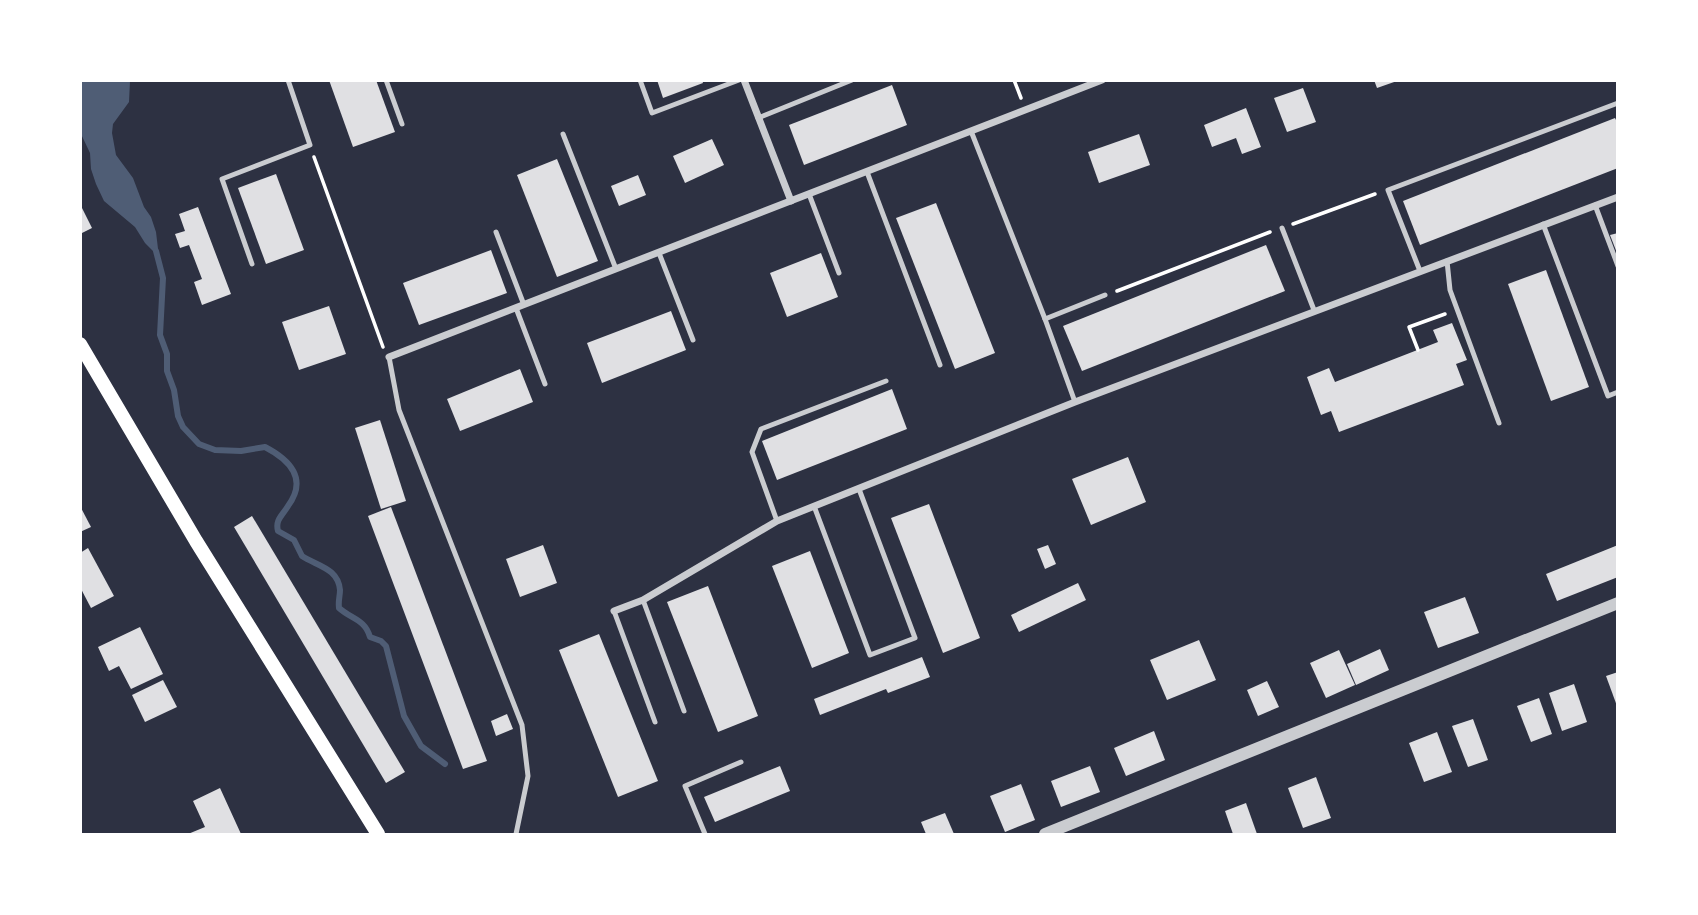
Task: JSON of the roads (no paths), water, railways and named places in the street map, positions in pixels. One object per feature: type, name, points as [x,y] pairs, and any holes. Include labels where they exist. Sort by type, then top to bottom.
[{"type":"main road","points":[[80,344],[196,541],[377,835]]},
{"type":"street","points":[[741,80],[791,201]]},
{"type":"street","points":[[389,357],[1097,81]]},
{"type":"street","points":[[614,611],[643,600],[777,521],[1074,402],[1618,197]]},
{"type":"street","points":[[1045,835],[1618,603]]},
{"type":"lane","points":[[252,264],[222,179],[310,145],[288,80]]},
{"type":"lane","points":[[386,80],[402,124]]},
{"type":"lane","points":[[640,80],[652,113],[741,80]]},
{"type":"lane","points":[[827,80],[830,89]]},
{"type":"lane","points":[[758,118],[852,80]]},
{"type":"lane","points":[[1420,271],[1388,190],[1618,103]]},
{"type":"lane","points":[[971,131],[1045,319],[1074,402]]},
{"type":"lane","points":[[563,134],[616,269]]},
{"type":"lane","points":[[867,172],[940,365]]},
{"type":"lane","points":[[809,194],[839,273]]},
{"type":"lane","points":[[1594,205],[1618,266]]},
{"type":"lane","points":[[1543,224],[1608,396],[1618,392]]},
{"type":"lane","points":[[1282,228],[1314,310]]},
{"type":"lane","points":[[496,232],[524,305]]},
{"type":"lane","points":[[659,253],[693,340]]},
{"type":"lane","points":[[1447,261],[1450,290],[1499,423]]},
{"type":"lane","points":[[1045,319],[1105,295]]},
{"type":"lane","points":[[516,308],[545,384]]},
{"type":"lane","points":[[389,357],[399,410],[522,725],[527,776],[516,835]]},
{"type":"lane","points":[[777,521],[752,452],[761,429],[886,381]]},
{"type":"lane","points":[[814,506],[870,656],[915,638],[859,488]]},
{"type":"lane","points":[[643,600],[684,711]]},
{"type":"lane","points":[[614,611],[655,722]]},
{"type":"lane","points":[[705,835],[685,786],[741,762]]},
{"type":"water","points":[[80,81],[130,81],[129,102],[113,124],[112,133],[116,155],[133,178],[144,207],[151,217],[159,257],[145,243],[135,227],[104,201],[96,184],[90,153],[81,134]]},
{"type":"waterway","points":[[156,251],[163,278],[160,335],[167,354],[167,371],[183,427],[199,444],[215,450],[241,451],[265,447],[289,464],[296,479],[296,487],[294,496],[278,521],[278,531],[294,540],[302,556],[331,572],[340,590],[339,608],[365,626],[370,637],[386,646],[404,716],[421,746],[445,764]]}]
